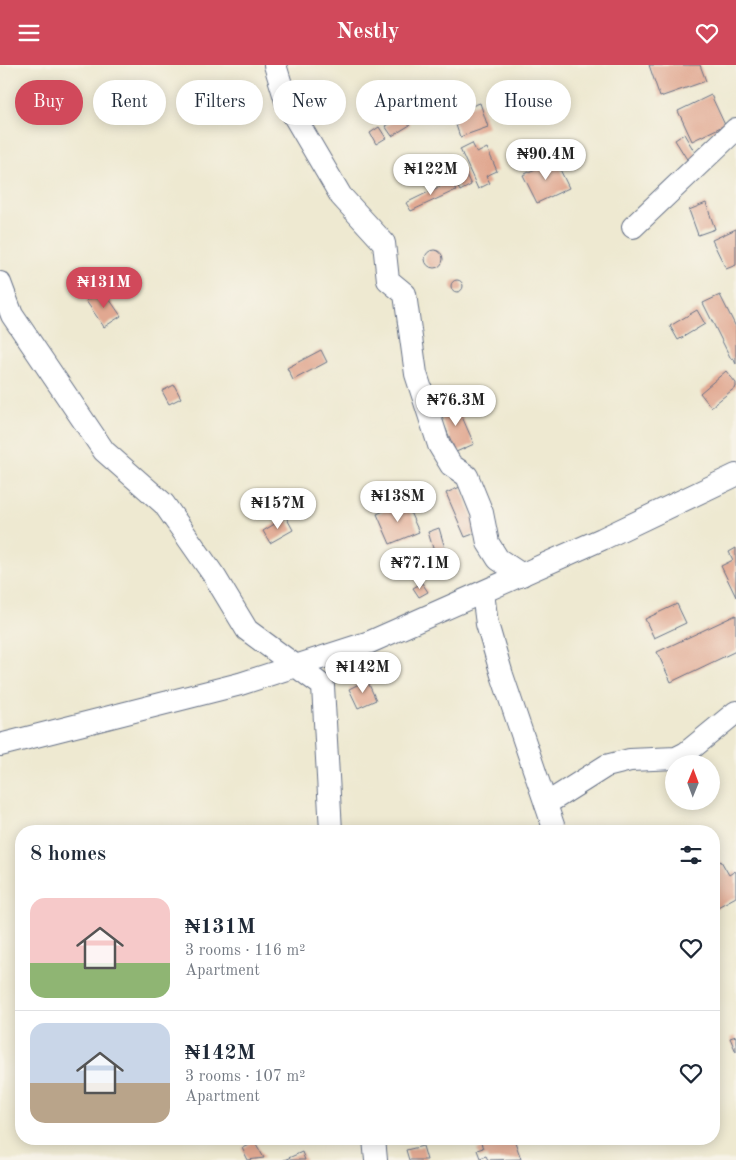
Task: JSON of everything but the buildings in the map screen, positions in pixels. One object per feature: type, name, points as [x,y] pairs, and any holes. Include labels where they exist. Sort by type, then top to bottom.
[{"type":"street","points":[[275,65],[287,104],[341,197],[384,243],[388,280],[405,294],[416,374],[439,445],[450,465],[467,476],[482,513],[488,543],[498,559],[522,575]]},
{"type":"street","points":[[633,227],[736,129]]},
{"type":"street","points":[[0,283],[12,315],[104,451],[164,504],[215,577],[247,630],[323,686],[331,825]]},
{"type":"street","points":[[0,745],[240,684],[370,642],[483,593],[736,475]]},
{"type":"street","points":[[483,593],[487,624],[553,825]]},
{"type":"street","points":[[546,804],[606,766],[630,760],[676,758],[686,753],[736,712]]},
{"type":"street","points":[[375,1145],[376,1160]]}]
